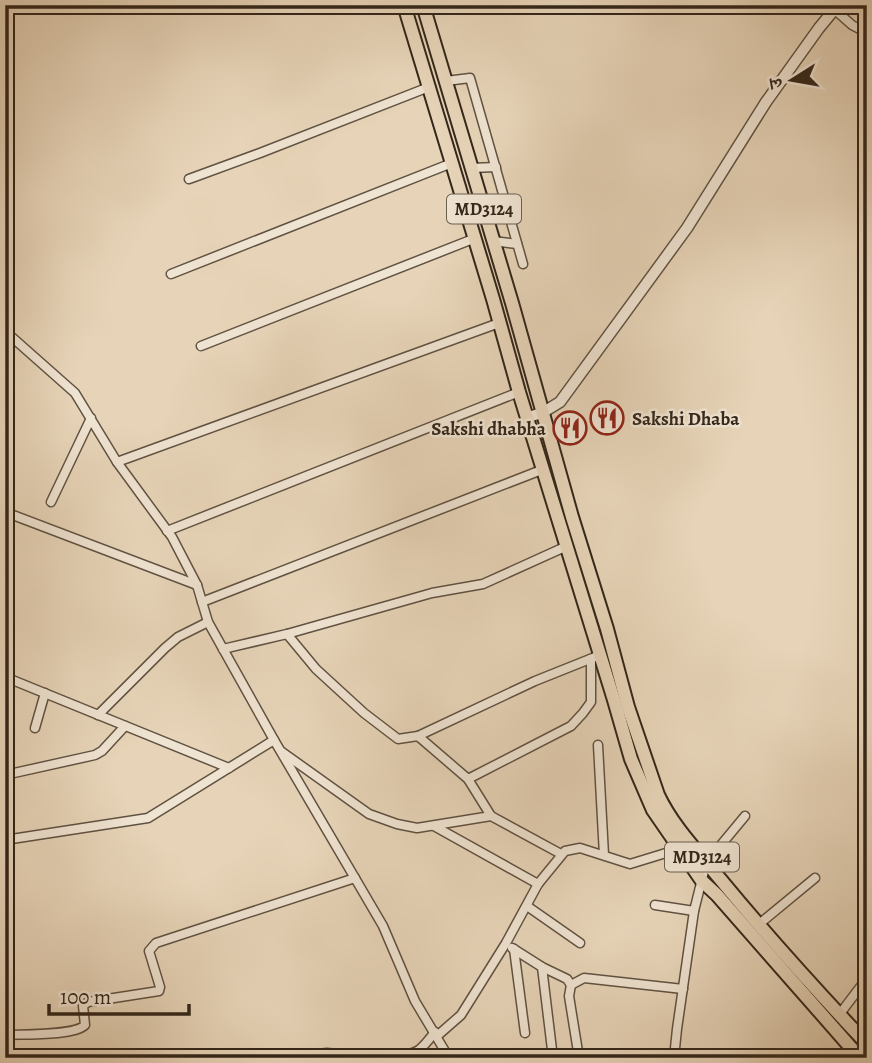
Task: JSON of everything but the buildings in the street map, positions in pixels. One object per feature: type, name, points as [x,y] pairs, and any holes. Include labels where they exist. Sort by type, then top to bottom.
[{"type":"main road","name":"MD3124","points":[[404,5],[528,417]]},
{"type":"main road","name":"MD3124","points":[[423,5],[628,707],[658,795],[664,808],[706,863],[758,925],[867,1044]]},
{"type":"main road","points":[[460,191],[477,186]]},
{"type":"main road","points":[[528,417],[567,545],[596,657],[631,759],[653,810],[702,881],[860,1058]]},
{"type":"street","points":[[528,417],[542,413],[560,402],[687,228],[766,102],[836,7],[852,25],[867,33]]},
{"type":"street","points":[[446,81],[470,78],[523,264]]},
{"type":"street","points":[[189,179],[429,87]]},
{"type":"street","points":[[171,274],[452,163]]},
{"type":"street","points":[[471,168],[496,167]]},
{"type":"street","points":[[201,346],[474,239]]},
{"type":"street","points":[[493,241],[517,244]]},
{"type":"street","points":[[117,462],[499,323]]},
{"type":"street","points":[[5,331],[75,393],[117,462],[167,531],[197,585],[208,622],[279,750],[383,926],[415,1001],[449,1058]]},
{"type":"street","points":[[167,531],[519,392]]},
{"type":"street","points":[[51,502],[92,418]]},
{"type":"street","points":[[202,602],[544,469]]},
{"type":"street","points":[[5,512],[197,585]]},
{"type":"street","points":[[223,649],[432,593],[483,584],[567,545]]},
{"type":"street","points":[[98,715],[178,637],[208,622]]},
{"type":"street","points":[[287,634],[316,669],[364,713],[398,739],[418,736],[535,681],[596,657],[591,702],[571,726],[468,779]]},
{"type":"street","points":[[5,677],[229,768]]},
{"type":"street","points":[[35,729],[45,694]]},
{"type":"street","points":[[5,775],[95,755],[125,726]]},
{"type":"street","points":[[418,736],[468,779],[491,816],[561,854]]},
{"type":"street","points":[[5,840],[148,818],[274,740]]},
{"type":"street","points":[[598,745],[604,855]]},
{"type":"street","points":[[279,750],[369,814],[397,824],[418,828],[491,816]]},
{"type":"street","points":[[674,1058],[694,911],[706,863],[745,816]]},
{"type":"street","points":[[434,826],[538,884]]},
{"type":"street","points":[[317,1058],[318,1054],[327,1053],[397,1056],[410,1054],[419,1050],[461,1015],[506,943],[538,884],[565,851],[580,848],[630,864],[679,849]]},
{"type":"street","points":[[5,1035],[82,1029],[85,1025],[83,1006],[88,1002],[159,991],[149,951],[156,943],[355,878]]},
{"type":"street","points":[[758,925],[815,878]]},
{"type":"street","points":[[655,905],[694,911]]},
{"type":"street","points":[[527,906],[580,943]]},
{"type":"street","points":[[506,943],[542,967],[567,979],[571,985],[569,996],[579,1058]]},
{"type":"street","points":[[514,949],[525,1033]]},
{"type":"street","points":[[542,967],[553,1058]]},
{"type":"street","points":[[571,985],[584,978],[683,989]]},
{"type":"street","points":[[839,1015],[867,981]]},
{"type":"place","name":"Sakshi Dhaba","points":[[607,418]]},
{"type":"place","name":"Sakshi dhabha","points":[[570,428]]}]
